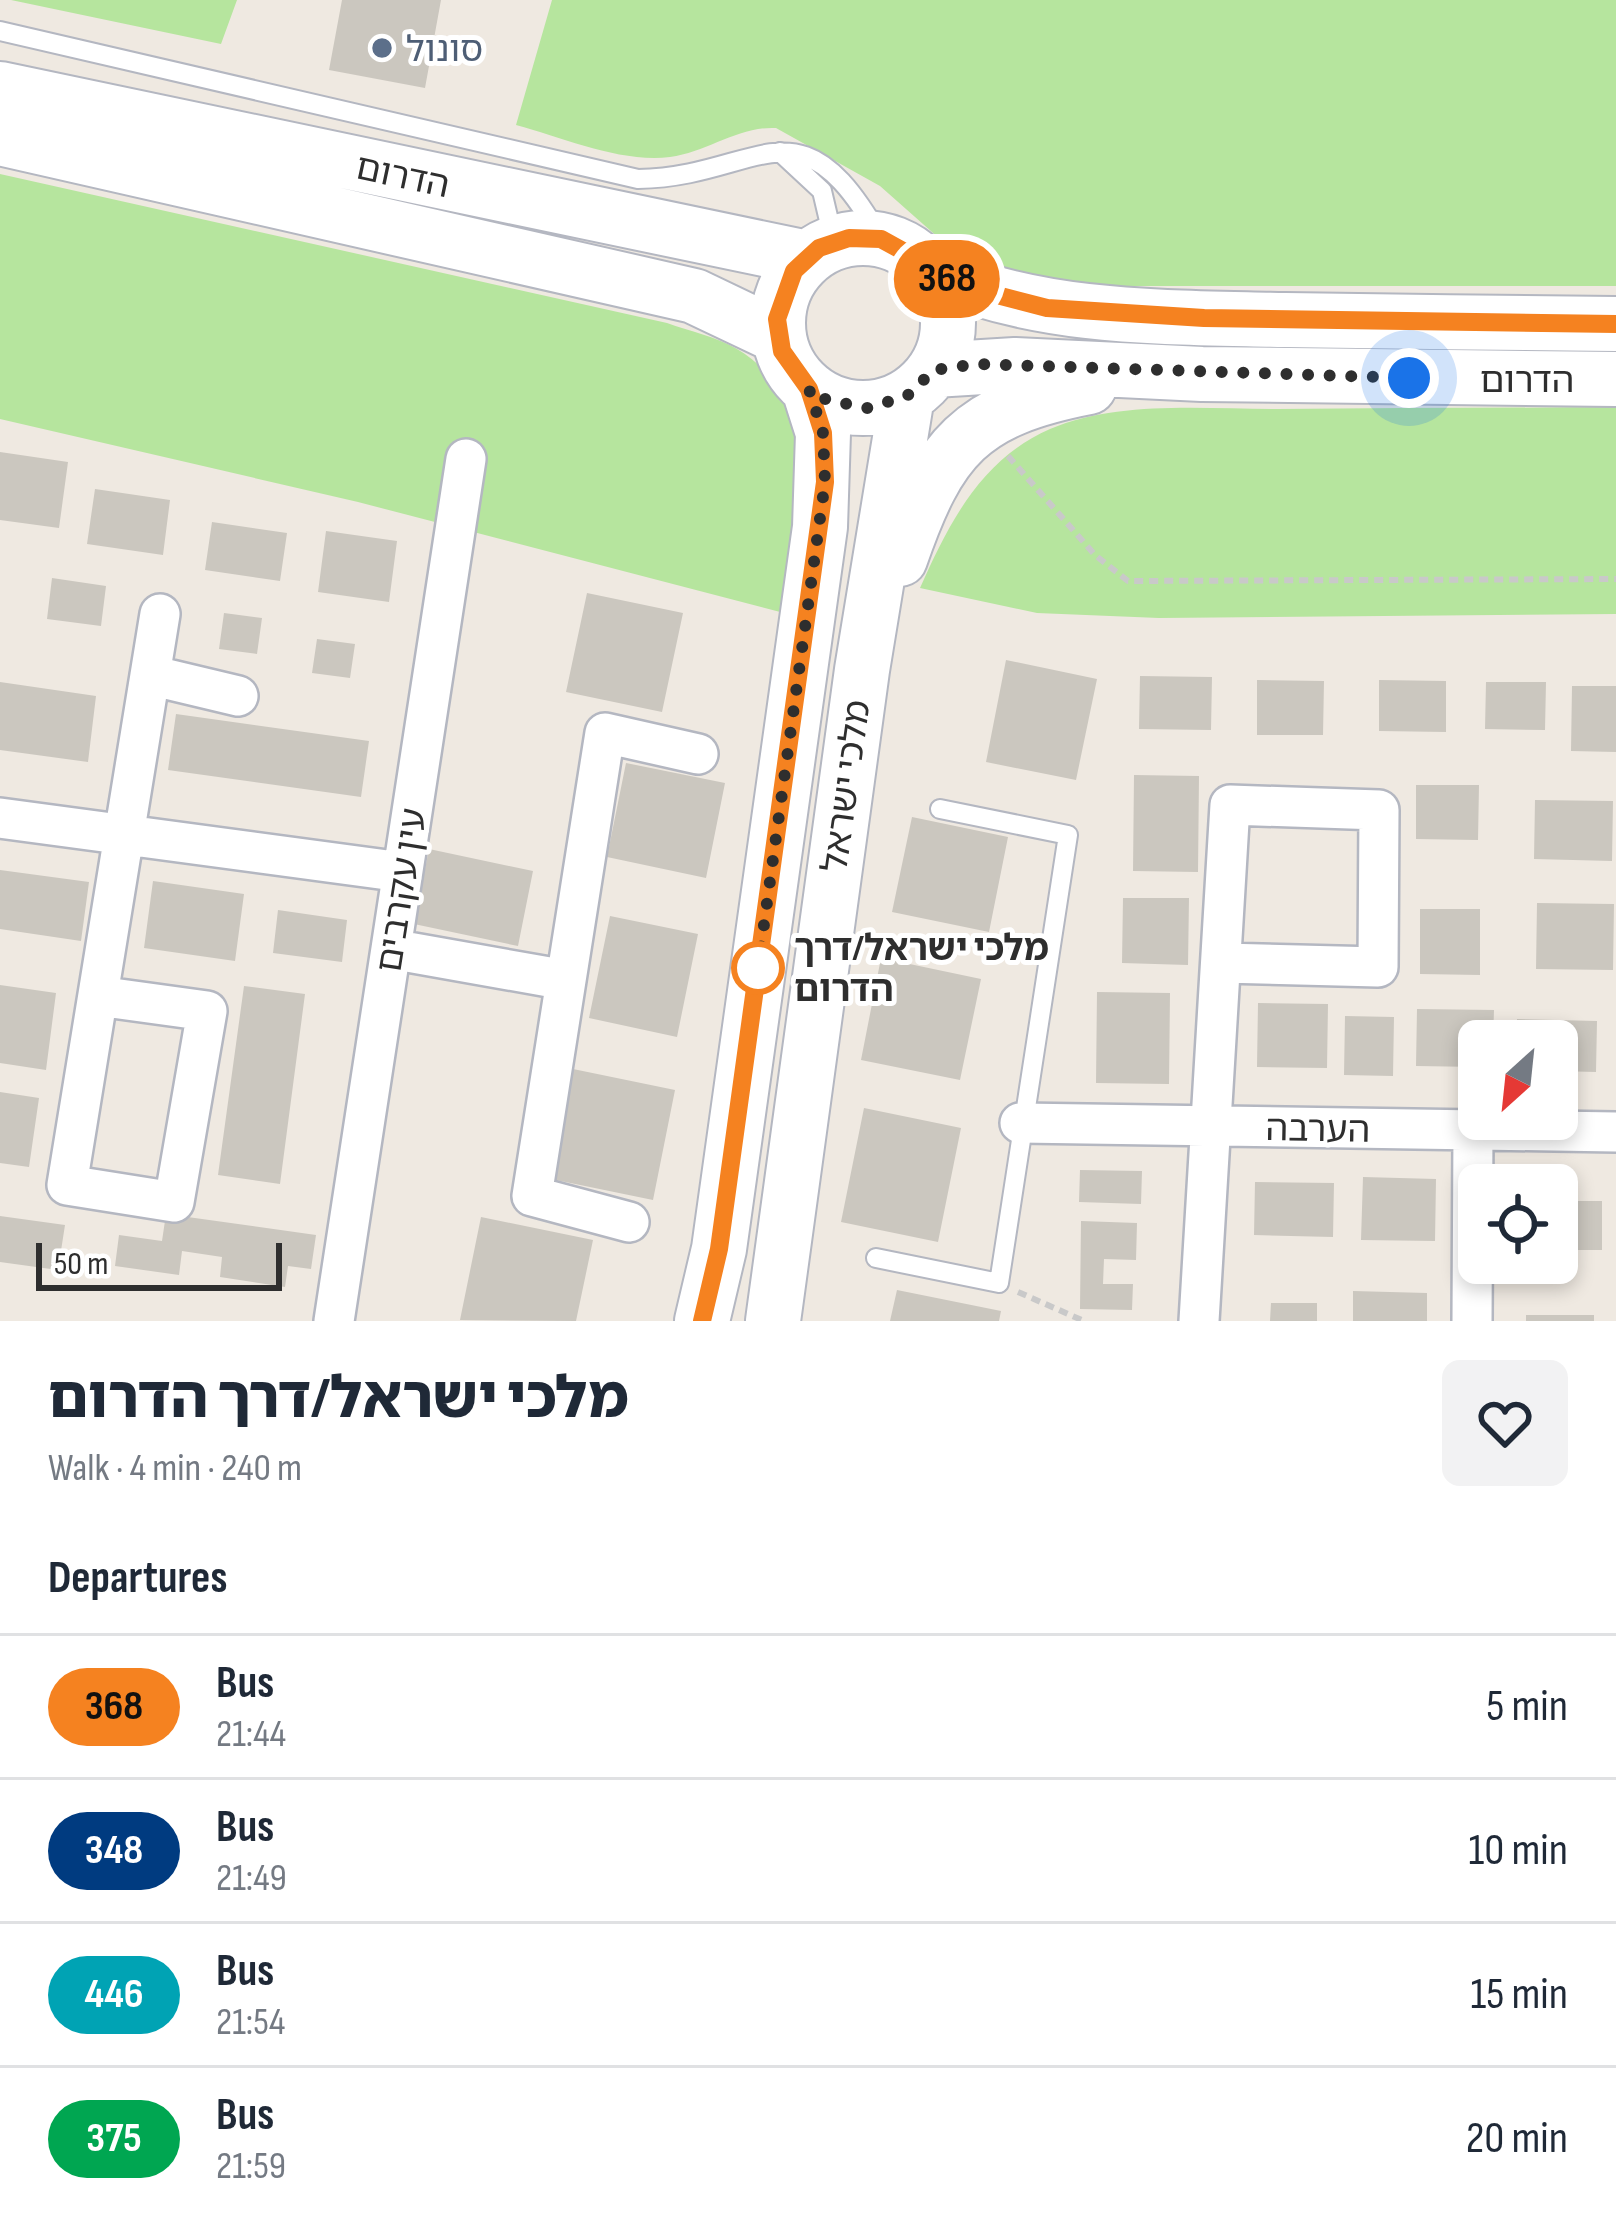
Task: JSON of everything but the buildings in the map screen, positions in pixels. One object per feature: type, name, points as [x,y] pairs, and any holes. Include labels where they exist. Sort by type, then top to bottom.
[{"type":"main road","name":"הדרום","points":[[0,89],[841,246]]},
{"type":"main road","name":"הדרום","points":[[0,137],[694,296],[778,336]]},
{"type":"main road","points":[[841,246],[918,257],[932,272],[945,299],[948,329],[921,383],[867,408],[827,400],[809,389],[788,365],[778,336],[785,285],[841,246]]},
{"type":"main road","name":"הדרום","points":[[932,272],[1008,301],[1047,308],[1204,318],[1616,324]]},
{"type":"main road","name":"הדרום","points":[[921,383],[977,364],[1202,374],[1616,379]]},
{"type":"main road","points":[[862,670],[923,499],[949,454],[983,422],[1003,409],[1070,391],[1202,374]]},
{"type":"main road","name":"מלכי ישראל","points":[[773,1321],[862,670],[921,383]]},
{"type":"main road","name":"מלכי ישראל","points":[[702,1321],[719,1249],[820,527],[823,433],[809,389]]},
{"type":"street","name":"עין עקרבים","points":[[334,1321],[466,459]]},
{"type":"street","points":[[98,996],[207,1011],[174,1202],[68,1186],[98,996],[124,834],[160,614]]},
{"type":"street","points":[[150,675],[238,696]]},
{"type":"street","points":[[628,1222],[532,1196],[604,734],[698,754]]},
{"type":"street","points":[[1199,1321],[1230,805],[1379,810],[1378,968],[1223,963]]},
{"type":"street","points":[[0,818],[402,872]]},
{"type":"street","points":[[391,949],[566,980]]},
{"type":"street","name":"הערבה","points":[[1020,1124],[1458,1130]]},
{"type":"street","name":"הערבה","points":[[1578,1131],[1616,1132]]},
{"type":"street","points":[[1472,1140],[1472,1321]]},
{"type":"lane","points":[[0,31],[638,178],[696,172],[776,149],[814,158],[835,172],[858,198],[841,246]]},
{"type":"lane","points":[[776,149],[822,191],[841,246]]},
{"type":"lane","points":[[876,1258],[999,1283],[1068,835],[940,809]]},
{"type":"path","points":[[983,422],[1094,555],[1128,581],[1616,579]]},
{"type":"path","points":[[999,1283],[1084,1321]]},
{"type":"green space","points":[[11,0],[237,0],[221,44]]},
{"type":"green space","points":[[552,0],[1616,0],[1616,286],[1042,286],[958,255],[880,186],[776,128],[749,131],[684,154],[651,158],[612,153],[516,125]]},
{"type":"green space","points":[[0,174],[667,323],[737,349],[766,372],[785,401],[796,434],[800,507],[784,613],[358,502],[0,419]]},
{"type":"green space","points":[[1616,407],[1616,614],[1159,618],[1037,613],[920,588],[956,517],[986,475],[1026,442],[1076,420],[1162,408]]},
{"type":"bus line","name":"368","points":[[702,1321],[719,1249],[825,482],[823,433],[809,389],[788,365],[778,336],[780,302],[794,271],[819,248],[866,237],[901,246],[932,272],[970,288],[1047,308],[1204,318],[1616,324]]},
{"type":"place","name":"סונול","points":[[382,48]]},
{"type":"place","name":"מלכי ישראל/דרך הדרום","points":[[758,968]]},
{"type":"route","points":[[758,968],[825,482],[823,433],[809,389],[847,407],[888,405],[922,385],[934,370],[977,364],[1409,378]]}]
